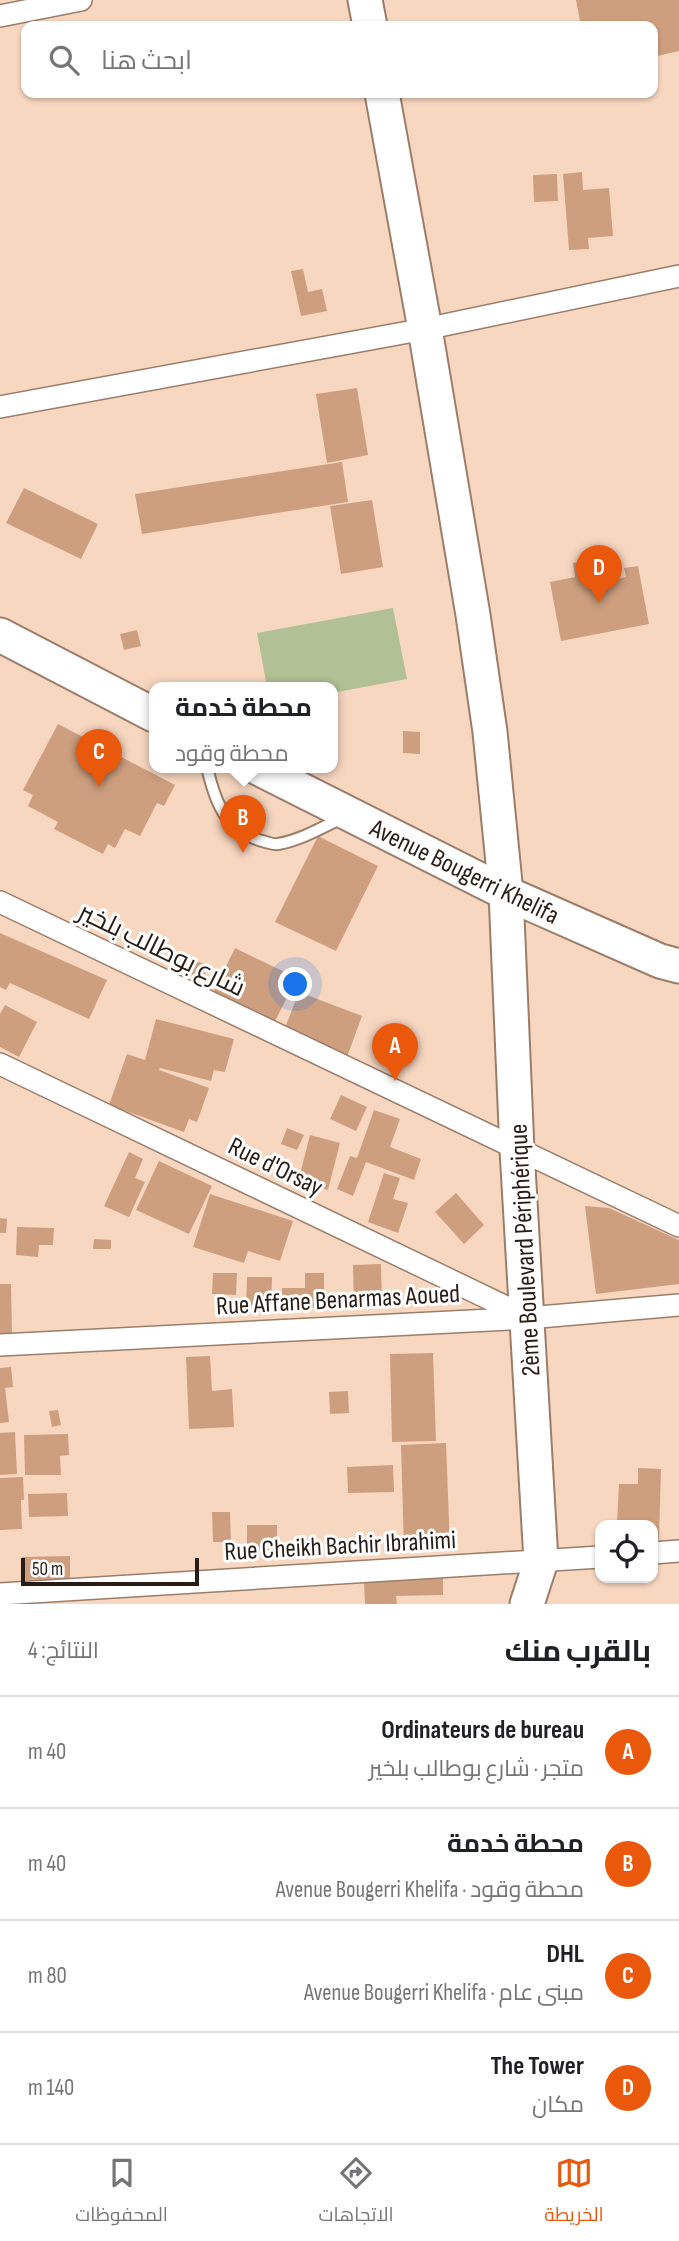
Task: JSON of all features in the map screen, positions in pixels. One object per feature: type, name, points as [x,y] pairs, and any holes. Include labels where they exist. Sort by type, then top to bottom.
[{"type":"main road","points":[[365,0],[369,21]]},
{"type":"main road","name":"2ème Boulevard Périphérique","points":[[383,98],[477,641],[490,732],[506,893],[517,1150],[541,1561],[527,1604]]},
{"type":"main road","points":[[0,635],[149,712]]},
{"type":"main road","name":"Avenue Bougerri Khelifa","points":[[268,773],[506,893],[660,961],[679,966]]},
{"type":"street","points":[[11,9],[81,0]]},
{"type":"street","points":[[0,407],[425,329],[679,276]]},
{"type":"street","name":"شارع بوطالب بلخير","points":[[0,902],[679,1226]]},
{"type":"street","name":"Rue d'Orsay","points":[[0,1064],[528,1318]]},
{"type":"street","name":"Rue Affane Benarmas Aoued","points":[[0,1345],[528,1318],[679,1305]]},
{"type":"street","points":[[658,1553],[679,1551]]},
{"type":"street","name":"Rue Cheikh Bachir Ibrahimi","points":[[0,1594],[595,1557]]},
{"type":"lane","points":[[208,773],[213,793],[232,826],[253,838],[276,845],[310,833],[349,814]]},
{"type":"green space","points":[[393,608],[407,679],[338,692],[338,682],[266,682],[257,633]]},
{"type":"building","points":[[576,0],[679,0],[679,51],[658,56],[658,21],[580,21]]},
{"type":"building","points":[[582,172],[583,190],[609,188],[613,236],[588,238],[589,249],[569,250],[563,174]]},
{"type":"building","points":[[557,174],[558,201],[534,202],[533,175]]},
{"type":"building","points":[[303,269],[308,292],[322,289],[327,311],[301,316],[291,271]]},
{"type":"building","points":[[357,388],[368,455],[327,463],[316,394]]},
{"type":"building","points":[[342,462],[348,502],[142,534],[135,494]]},
{"type":"building","points":[[24,488],[98,524],[81,559],[6,523]]},
{"type":"building","points":[[372,500],[383,567],[341,574],[330,506]]},
{"type":"building","points":[[609,555],[614,580],[626,577],[624,568],[638,566],[649,624],[561,641],[550,582],[575,577],[573,563]]},
{"type":"building","points":[[137,630],[141,646],[124,650],[120,634]]},
{"type":"building","points":[[58,724],[175,785],[164,806],[157,803],[140,836],[125,829],[115,848],[108,844],[103,854],[54,829],[58,822],[28,806],[33,795],[23,790]]},
{"type":"building","points":[[403,731],[420,732],[420,754],[403,753]]},
{"type":"building","points":[[318,836],[378,866],[336,951],[275,922]]},
{"type":"building","points":[[0,933],[107,980],[89,1019],[10,983],[6,990],[0,987]]},
{"type":"building","points":[[235,948],[297,978],[273,1025],[212,995]]},
{"type":"building","points":[[192,960],[208,965],[203,978],[188,973]]},
{"type":"building","points":[[299,992],[362,1016],[347,1057],[283,1033]]},
{"type":"building","points":[[5,1005],[37,1022],[19,1057],[0,1047],[0,1014]]},
{"type":"building","points":[[156,1019],[234,1039],[225,1072],[214,1070],[211,1081],[160,1068],[159,1070],[209,1088],[197,1122],[189,1119],[184,1132],[109,1105],[127,1054],[145,1060]]},
{"type":"building","points":[[341,1095],[367,1107],[356,1131],[330,1119]]},
{"type":"building","points":[[374,1110],[400,1119],[390,1147],[421,1159],[414,1180],[366,1162],[353,1196],[337,1189],[350,1156],[357,1158]]},
{"type":"building","points":[[287,1128],[304,1135],[297,1150],[281,1144]]},
{"type":"building","points":[[310,1135],[340,1143],[328,1190],[298,1182]]},
{"type":"building","points":[[129,1152],[143,1159],[135,1178],[145,1182],[129,1217],[104,1206]]},
{"type":"building","points":[[159,1161],[212,1186],[189,1234],[136,1210]]},
{"type":"building","points":[[384,1173],[400,1178],[393,1199],[408,1203],[398,1233],[368,1222]]},
{"type":"building","points":[[456,1193],[484,1225],[464,1244],[435,1212]]},
{"type":"building","points":[[210,1194],[293,1221],[280,1261],[248,1251],[244,1263],[193,1247]]},
{"type":"building","points":[[585,1206],[609,1208],[679,1240],[679,1284],[596,1294]]},
{"type":"building","points":[[0,1218],[7,1219],[6,1233],[0,1233]]},
{"type":"building","points":[[17,1227],[54,1228],[53,1245],[39,1245],[38,1257],[16,1255]]},
{"type":"building","points":[[94,1239],[111,1240],[111,1249],[93,1249]]},
{"type":"building","points":[[381,1264],[382,1306],[354,1307],[353,1265]]},
{"type":"building","points":[[213,1273],[237,1273],[236,1295],[212,1294]]},
{"type":"building","points":[[305,1273],[324,1273],[324,1293],[346,1293],[346,1308],[282,1307],[282,1288],[305,1288]]},
{"type":"building","points":[[247,1277],[272,1277],[271,1307],[246,1306]]},
{"type":"building","points":[[0,1284],[11,1284],[12,1333],[0,1334]]},
{"type":"building","points":[[433,1353],[436,1441],[392,1442],[390,1354]]},
{"type":"building","points":[[210,1356],[212,1391],[232,1389],[234,1427],[189,1429],[186,1357]]},
{"type":"building","points":[[11,1367],[13,1387],[5,1388],[9,1422],[0,1423],[0,1368]]},
{"type":"building","points":[[348,1391],[349,1413],[330,1414],[329,1392]]},
{"type":"building","points":[[58,1410],[61,1425],[52,1427],[49,1411]]},
{"type":"building","points":[[15,1432],[17,1474],[0,1475],[0,1433]]},
{"type":"building","points":[[68,1434],[69,1455],[60,1456],[61,1475],[25,1475],[24,1435]]},
{"type":"building","points":[[446,1443],[450,1548],[404,1550],[401,1445]]},
{"type":"building","points":[[393,1465],[394,1492],[348,1493],[347,1467]]},
{"type":"building","points":[[638,1468],[661,1469],[659,1539],[658,1520],[617,1520],[619,1484],[638,1484]]},
{"type":"building","points":[[23,1477],[22,1529],[0,1530],[0,1478]]},
{"type":"building","points":[[67,1493],[68,1516],[29,1517],[28,1494]]},
{"type":"building","points":[[212,1512],[230,1512],[231,1542],[213,1542]]},
{"type":"building","points":[[247,1525],[277,1525],[277,1551],[247,1550]]},
{"type":"building","points":[[70,1556],[70,1579],[22,1580],[22,1557]]},
{"type":"building","points":[[443,1578],[443,1595],[396,1596],[397,1604],[365,1604],[364,1581]]},
{"type":"place","name":"The Tower","points":[[599,603]]},
{"type":"place","name":"DHL","points":[[99,787]]},
{"type":"place","name":"محطة خدمة","points":[[243,853]]},
{"type":"place","name":"Ordinateurs de bureau","points":[[395,1081]]}]
